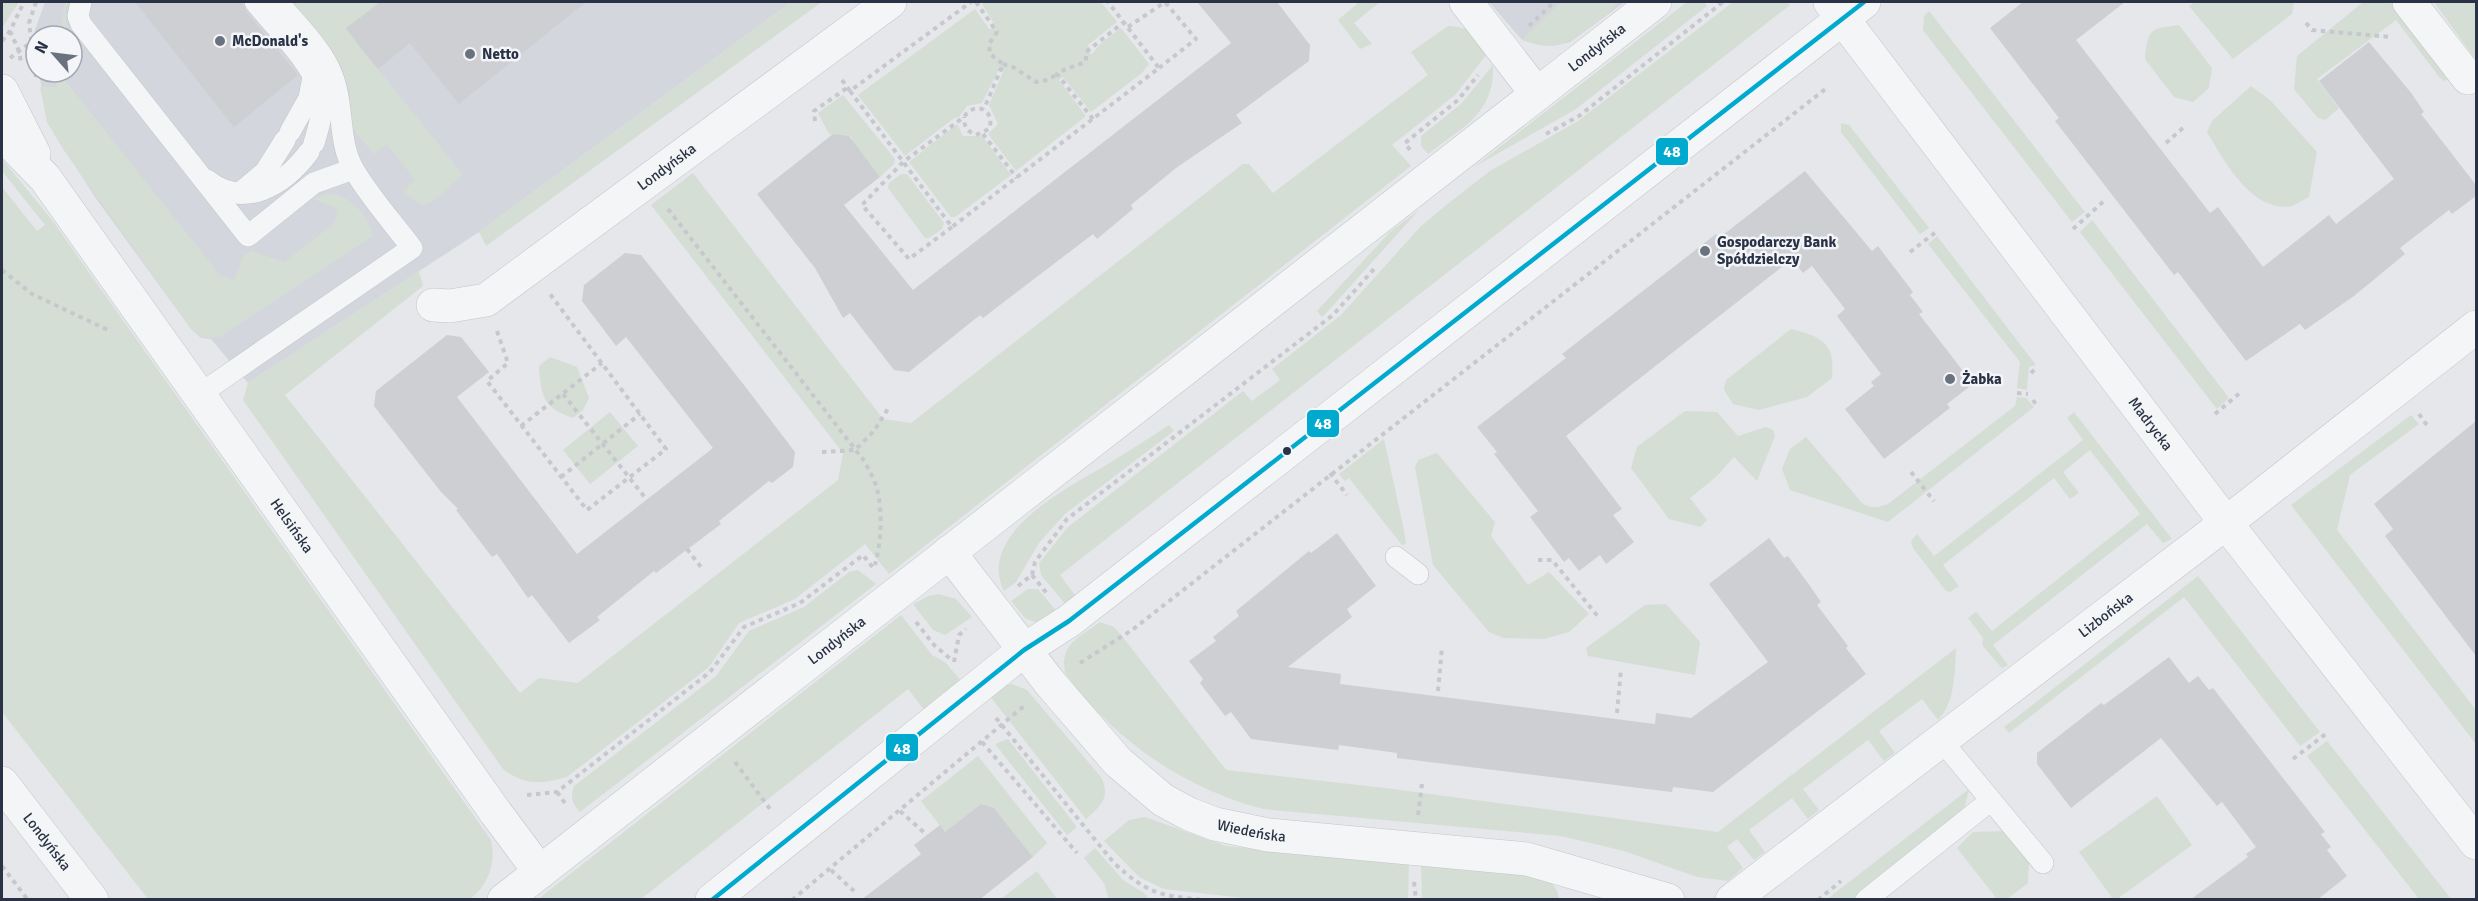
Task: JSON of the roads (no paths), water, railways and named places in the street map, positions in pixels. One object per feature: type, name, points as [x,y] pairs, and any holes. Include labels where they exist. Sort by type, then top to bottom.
[{"type":"street","name":"Londyńska","points":[[433,305],[450,306],[486,300],[890,2]]},
{"type":"street","points":[[1466,2],[1537,94]]},
{"type":"street","name":"Londyńska","points":[[504,900],[1655,2]]},
{"type":"street","points":[[2409,2],[2472,84]]},
{"type":"street","points":[[712,900],[1024,650],[1069,621],[1845,7]]},
{"type":"street","name":"Madrycka","points":[[1845,7],[2226,523],[2476,843]]},
{"type":"street","name":"Helsińska","points":[[2,91],[45,178]]},
{"type":"street","name":"Helsińska","points":[[2,134],[45,178],[495,813],[540,872]]},
{"type":"street","name":"Lizbońska","points":[[1732,900],[2226,523],[2476,327]]},
{"type":"street","name":"Wiedeńska","points":[[950,552],[1024,650],[1118,762],[1163,800],[1215,824],[1268,835],[1527,859],[1668,900]]},
{"type":"street","name":"Londyńska","points":[[2,783],[92,900]]},
{"type":"lane","points":[[81,2],[78,16],[81,24],[248,236],[319,180],[353,169]]},
{"type":"lane","points":[[195,170],[226,191],[261,192],[274,186],[311,148],[321,121],[320,93],[313,77],[255,2]]},
{"type":"lane","points":[[200,394],[412,248],[353,169],[346,151],[334,77],[323,58],[278,2]]},
{"type":"lane","points":[[240,192],[265,172],[288,136],[309,99],[313,77]]},
{"type":"lane","points":[[1396,557],[1418,574]]},
{"type":"lane","points":[[1941,740],[2043,863]]},
{"type":"lane","points":[[1866,900],[1990,801]]},
{"type":"place","name":"McDonald's","points":[[220,41]]},
{"type":"place","name":"Netto","points":[[470,54]]},
{"type":"place","name":"Gospodarczy Bank Spółdzielczy","points":[[1705,251]]},
{"type":"place","name":"Żabka","points":[[1950,379]]}]
